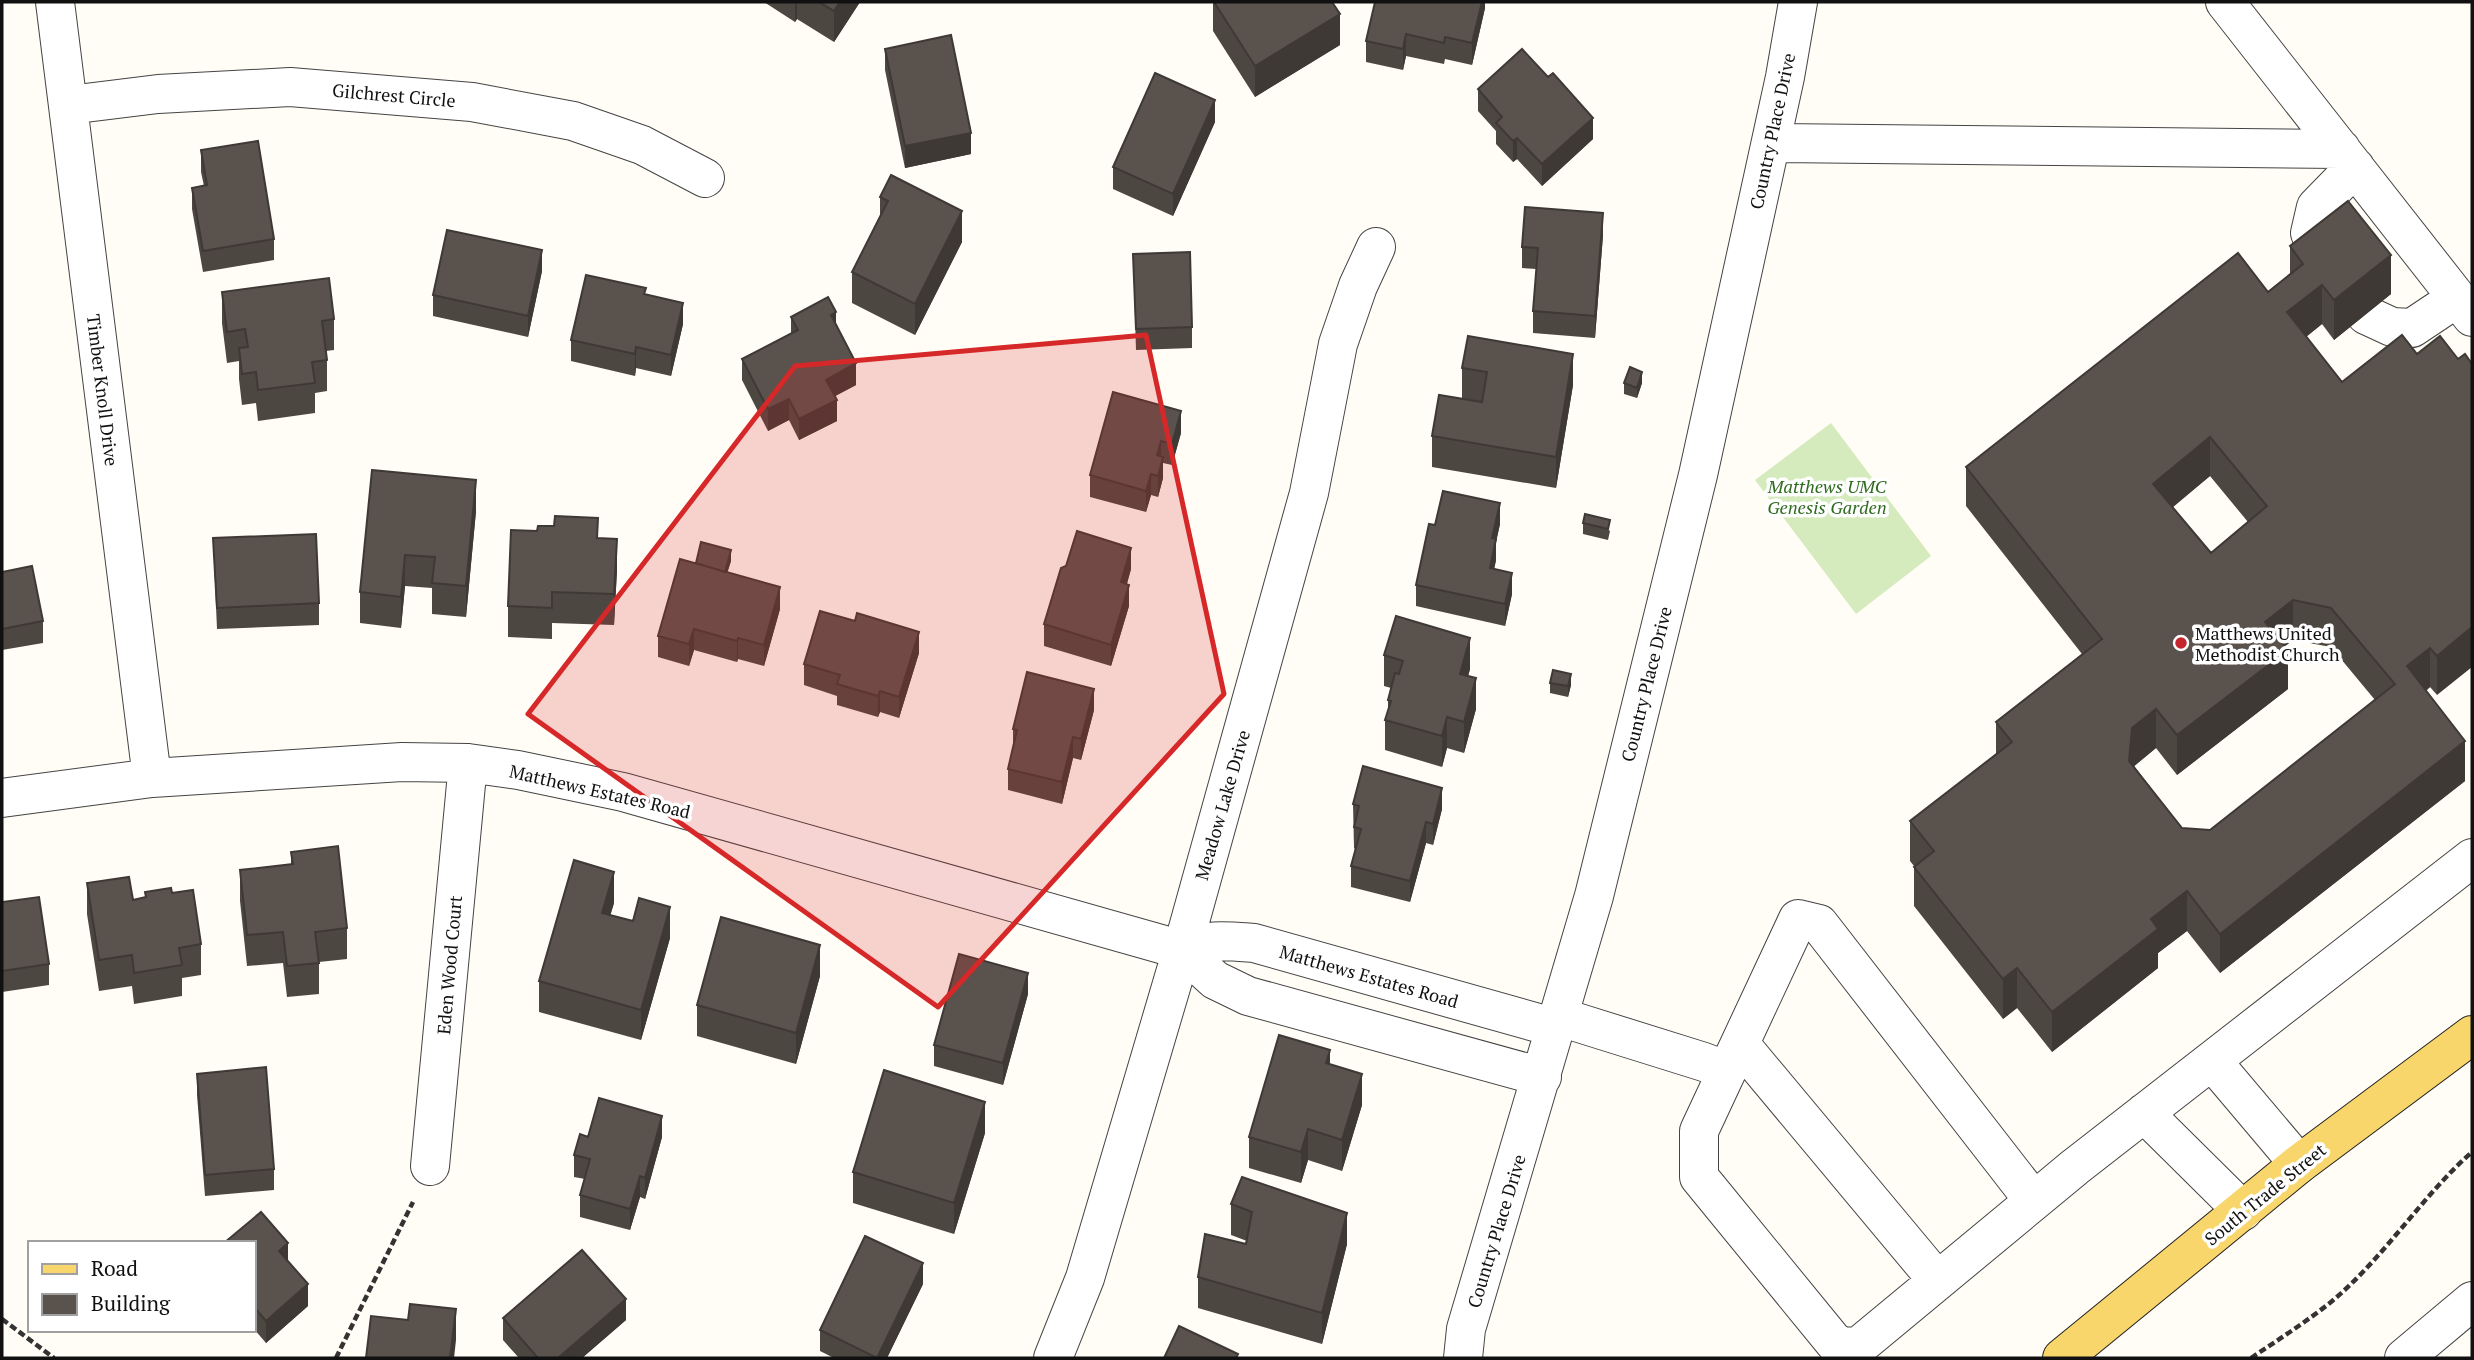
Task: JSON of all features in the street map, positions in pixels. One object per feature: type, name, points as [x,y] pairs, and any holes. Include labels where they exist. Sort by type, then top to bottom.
[{"type":"main road","name":"South Trade Street","points":[[2062,1358],[2299,1164],[2472,1035]]},
{"type":"street","name":"Timber Knoll Drive","points":[[55,2],[152,778]]},
{"type":"street","name":"Country Place Drive","points":[[1464,1358],[1466,1329],[1594,896],[1698,475],[1785,77],[1798,2]]},
{"type":"street","points":[[2225,2],[2465,307],[2412,328],[2392,327],[2366,315]]},
{"type":"street","name":"Gilchrest Circle","points":[[69,105],[158,94],[290,87],[472,102],[573,121],[642,145],[705,178]]},
{"type":"street","points":[[1771,143],[2348,158]]},
{"type":"street","points":[[2321,262],[2309,233],[2316,207],[2348,158]]},
{"type":"street","name":"Meadow Lake Drive","points":[[1053,1358],[1085,1278],[1182,950],[1309,493],[1338,344],[1358,286],[1376,247]]},
{"type":"street","name":"Matthews Estates Road","points":[[2,798],[152,778],[402,762],[468,763],[518,770],[623,792],[1182,950],[1215,980],[1248,996],[1542,1077]]},
{"type":"street","name":"Eden Wood Court","points":[[430,1167],[468,763]]},
{"type":"street","points":[[2034,1201],[1819,924],[1798,919],[1699,1131],[1699,1177],[1838,1347],[1859,1346],[2144,1113],[2472,858]]},
{"type":"street","name":"Matthews Estates Road","points":[[1182,950],[1193,944],[1216,940],[1254,943],[1704,1062],[1734,1058]]},
{"type":"street","points":[[1734,1058],[1937,1280]]},
{"type":"street","points":[[2212,1061],[2299,1164]]},
{"type":"street","points":[[2144,1113],[2243,1211]]},
{"type":"street","points":[[2404,1358],[2472,1301]]},
{"type":"path","points":[[2251,1358],[2331,1302],[2388,1244],[2447,1174],[2472,1152]]},
{"type":"path","points":[[336,1358],[430,1167]]},
{"type":"path","points":[[2,1319],[54,1358]]},
{"type":"highlighted area","points":[[1146,335],[1224,694],[938,1007],[528,714],[795,366]]},
{"type":"green space","name":"Matthews UMC Genesis Garden","points":[[1831,423],[1931,556],[1856,614],[1755,480]]},
{"type":"building","points":[[819,2],[840,2],[834,11]]},
{"type":"building","points":[[1214,2],[1332,2],[1340,14],[1255,66]]},
{"type":"building","points":[[1375,2],[1482,2],[1472,43],[1445,37],[1444,43],[1406,34],[1403,49],[1366,41]]},
{"type":"building","points":[[951,35],[971,133],[905,146],[885,49]]},
{"type":"building","points":[[1522,49],[1548,77],[1553,73],[1593,118],[1542,164],[1517,138],[1513,141],[1496,123],[1502,117],[1478,89]]},
{"type":"building","points":[[1155,73],[1215,100],[1173,194],[1113,167]]},
{"type":"building","points":[[258,141],[274,239],[203,251],[192,188],[207,185],[201,150]]},
{"type":"building","points":[[891,175],[962,211],[915,304],[852,272],[888,201],[880,197]]},
{"type":"building","name":"Matthews United Methodist Church","points":[[2348,201],[2391,255],[2334,300],[2322,285],[2287,312],[2342,382],[2402,335],[2417,354],[2440,336],[2458,359],[2465,354],[2472,364],[2472,627],[2437,656],[2430,648],[2407,666],[2465,741],[2220,934],[2187,891],[2151,919],[2158,929],[2052,1012],[2017,968],[2003,979],[1914,867],[1934,851],[1910,821],[2012,742],[1996,722],[2102,639],[1966,467],[2238,253],[2268,292],[2303,264],[2290,246]],"holes":[[[2210,437],[2267,506],[2211,553],[2153,484]],[[2293,600],[2331,608],[2395,684],[2210,830],[2182,828],[2129,761],[2132,728],[2156,709],[2177,735],[2288,650],[2265,622]]]},
{"type":"building","points":[[1525,207],[1603,213],[1595,316],[1533,311],[1538,248],[1522,247]]},
{"type":"building","points":[[447,230],[542,250],[528,316],[433,295]]},
{"type":"building","points":[[1190,252],[1192,327],[1136,329],[1133,254]]},
{"type":"building","points":[[586,275],[646,288],[644,294],[683,303],[671,355],[636,347],[635,354],[571,340]]},
{"type":"building","points":[[329,278],[334,319],[322,321],[327,360],[312,362],[315,383],[258,390],[256,372],[242,374],[239,348],[248,347],[245,329],[227,332],[222,292]]},
{"type":"building","points":[[828,297],[836,312],[831,315],[856,363],[826,380],[837,400],[799,419],[789,399],[768,409],[742,359],[798,330],[791,317]]},
{"type":"building","points":[[1468,336],[1573,354],[1556,457],[1432,436],[1439,395],[1482,402],[1487,372],[1462,368]]},
{"type":"building","points":[[1630,367],[1642,372],[1637,388],[1624,383]]},
{"type":"building","points":[[1113,392],[1181,411],[1172,444],[1161,441],[1157,455],[1163,457],[1158,476],[1151,474],[1146,491],[1090,475]]},
{"type":"building","points":[[372,470],[476,480],[466,586],[432,583],[435,557],[405,555],[401,597],[360,592]]},
{"type":"building","points":[[1443,491],[1500,503],[1492,538],[1496,539],[1490,568],[1512,573],[1505,604],[1416,585],[1429,524],[1435,525]]},
{"type":"building","points":[[1585,514],[1610,520],[1608,529],[1583,523]]},
{"type":"building","points":[[555,516],[598,518],[597,538],[617,539],[614,594],[552,592],[552,608],[508,606],[511,530],[537,531],[538,526],[554,526]]},
{"type":"building","points":[[1077,531],[1131,548],[1121,582],[1129,585],[1111,645],[1044,624],[1061,568],[1066,566]]},
{"type":"building","points":[[316,534],[319,603],[217,608],[213,538]]},
{"type":"building","points":[[701,542],[731,550],[725,572],[696,563]]},
{"type":"building","points":[[680,559],[780,587],[764,645],[738,638],[737,641],[694,629],[689,644],[658,636]]},
{"type":"building","points":[[32,566],[43,621],[2,629],[2,572]]},
{"type":"building","points":[[820,611],[855,621],[857,613],[919,632],[899,697],[880,691],[878,696],[837,684],[840,675],[804,664]]},
{"type":"building","points":[[1396,616],[1470,638],[1460,674],[1476,678],[1464,722],[1447,717],[1442,736],[1385,720],[1395,673],[1399,674],[1403,661],[1384,655]]},
{"type":"building","points":[[1553,670],[1571,674],[1568,686],[1550,683]]},
{"type":"building","points":[[1027,672],[1094,689],[1081,739],[1073,737],[1062,782],[1008,769],[1017,730],[1013,729]]},
{"type":"building","points":[[1363,766],[1442,788],[1433,824],[1426,822],[1410,881],[1351,866],[1361,829],[1354,827],[1359,806],[1353,804]]},
{"type":"building","points":[[338,846],[347,928],[315,932],[319,963],[287,966],[283,932],[247,935],[240,870],[293,864],[291,852]]},
{"type":"building","points":[[574,860],[614,872],[602,913],[633,921],[639,898],[670,907],[641,1010],[539,981]]},
{"type":"building","points":[[129,877],[133,900],[146,897],[145,892],[171,888],[172,893],[193,890],[201,944],[179,948],[182,965],[134,973],[132,955],[99,960],[87,883]]},
{"type":"building","points":[[39,897],[49,964],[2,971],[2,902]]},
{"type":"building","points":[[721,917],[820,945],[796,1033],[697,1005]]},
{"type":"building","points":[[959,954],[1028,973],[1003,1063],[934,1045]]},
{"type":"building","points":[[1279,1035],[1330,1050],[1326,1063],[1362,1074],[1342,1140],[1308,1129],[1301,1152],[1249,1137]]},
{"type":"building","points":[[266,1067],[274,1169],[205,1175],[197,1074]]},
{"type":"building","points":[[884,1070],[985,1102],[954,1203],[853,1172]]},
{"type":"building","points":[[599,1098],[662,1116],[645,1178],[640,1176],[630,1209],[580,1195],[590,1159],[574,1155],[580,1134],[588,1137]]},
{"type":"building","points":[[1242,1177],[1347,1213],[1322,1313],[1198,1277],[1205,1234],[1246,1244],[1252,1212],[1231,1204]]},
{"type":"building","points":[[261,1212],[288,1243],[279,1251],[308,1284],[266,1321],[256,1309],[256,1241],[226,1241]]},
{"type":"building","points":[[865,1236],[923,1263],[877,1358],[820,1330]]},
{"type":"building","points":[[582,1250],[626,1299],[558,1358],[538,1358],[503,1318]]},
{"type":"building","points":[[410,1304],[456,1309],[450,1358],[366,1358],[371,1316],[408,1320]]},
{"type":"building","points":[[1179,1326],[1238,1354],[1236,1358],[1164,1358]]},
{"type":"place","name":"Matthews United Methodist Church","points":[[2181,643]]}]
